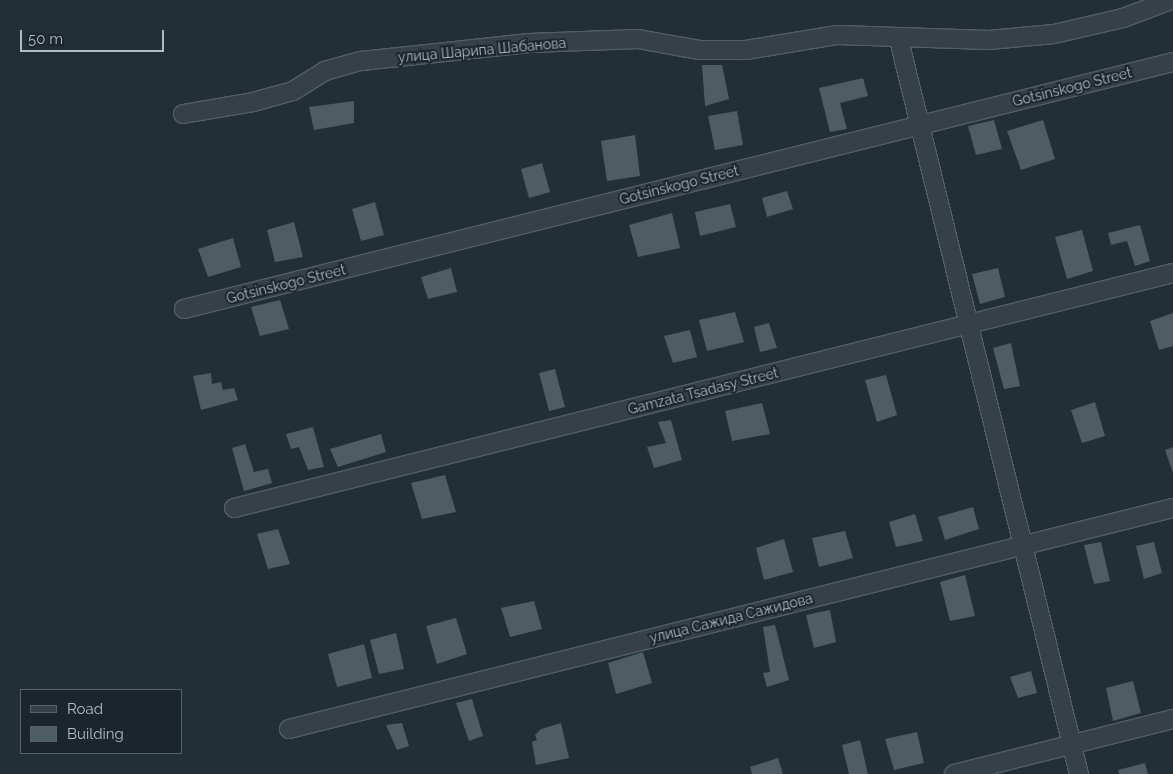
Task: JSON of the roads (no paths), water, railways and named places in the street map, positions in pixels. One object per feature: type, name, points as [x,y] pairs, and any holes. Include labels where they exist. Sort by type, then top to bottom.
[{"type":"street","name":"улица Шарипа Шабанова","points":[[184,114],[253,102],[293,90],[325,71],[361,61],[529,43],[638,40],[699,50],[727,50],[838,36],[881,35],[899,40],[989,40],[1054,34],[1123,18],[1172,0]]},
{"type":"street","points":[[899,40],[1079,774]]},
{"type":"street","name":"Gotsinskogo Street","points":[[184,309],[1173,62]]},
{"type":"street","name":"Gamzata Tsadasy Street","points":[[234,508],[1173,273]]},
{"type":"street","name":"улица Сажида Сажидова","points":[[289,729],[1173,508]]},
{"type":"street","points":[[954,774],[1173,719]]}]
